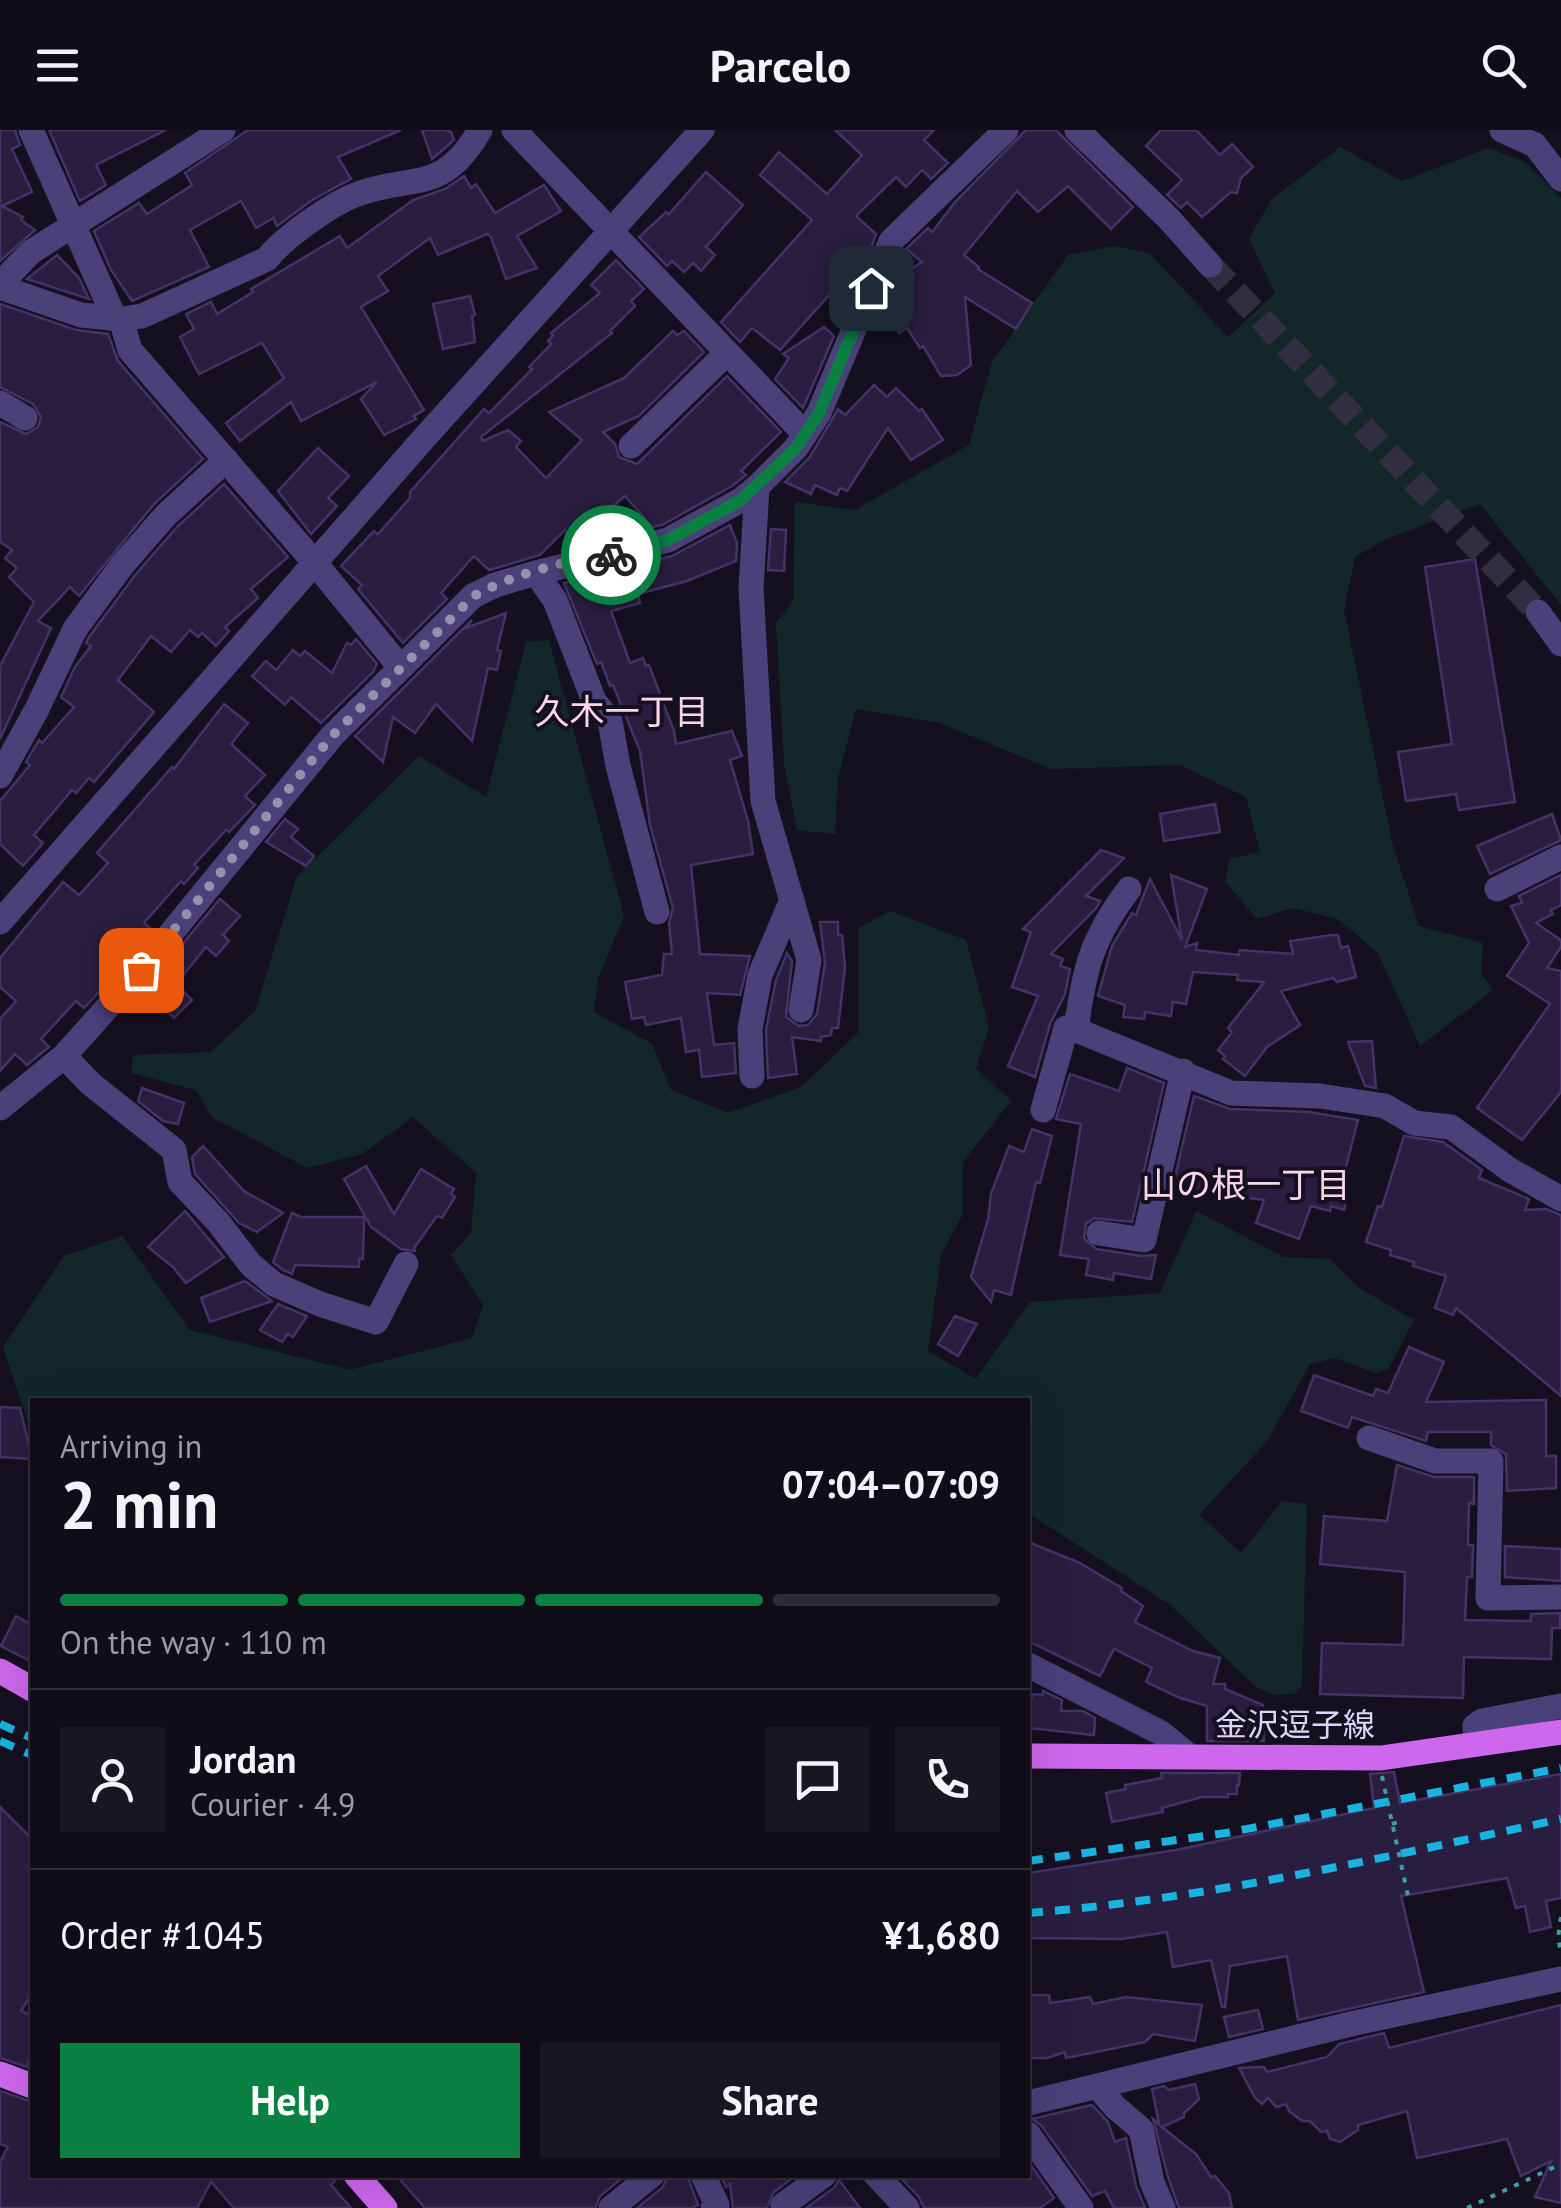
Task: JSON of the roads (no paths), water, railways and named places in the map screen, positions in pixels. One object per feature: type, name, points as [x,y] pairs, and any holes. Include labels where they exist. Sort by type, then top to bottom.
[{"type":"main road","points":[[0,1671],[30,1688]]},
{"type":"main road","name":"金沢逗子線","points":[[1030,1756],[1381,1758],[1561,1732]]},
{"type":"main road","points":[[0,2074],[30,2085]]},
{"type":"main road","points":[[359,2178],[385,2208]]},
{"type":"street","points":[[32,130],[130,350],[316,562],[400,667]]},
{"type":"street","points":[[223,130],[31,252],[0,285],[80,315],[118,319],[142,316],[267,259],[280,242],[354,196],[418,183],[442,173],[466,154],[480,130]]},
{"type":"street","points":[[514,130],[805,434]]},
{"type":"street","points":[[0,922],[702,130]]},
{"type":"street","points":[[0,1108],[64,1056],[141,970],[332,736],[474,596],[494,585],[536,572],[668,540],[741,500],[757,486],[819,413],[891,241],[1006,130]]},
{"type":"street","points":[[1077,130],[1169,219],[1210,265]]},
{"type":"street","points":[[1502,130],[1534,145],[1561,179]]},
{"type":"street","points":[[631,446],[727,353]]},
{"type":"street","points":[[0,403],[25,418]]},
{"type":"street","points":[[0,776],[75,629],[166,515],[226,460]]},
{"type":"street","points":[[757,486],[751,588],[763,801],[808,960],[801,1010]]},
{"type":"street","points":[[536,572],[555,600],[594,702],[610,721],[657,912]]},
{"type":"street","points":[[1538,612],[1561,644]]},
{"type":"street","points":[[1498,888],[1561,857]]},
{"type":"street","points":[[1076,1030],[1084,974],[1094,945],[1110,913],[1129,889]]},
{"type":"street","points":[[752,1076],[750,1029],[760,974],[792,900]]},
{"type":"street","points":[[1043,1110],[1066,1028],[1231,1092],[1320,1096],[1385,1106],[1414,1123],[1451,1127],[1510,1170],[1561,1199]]},
{"type":"street","points":[[64,1056],[90,1084],[174,1150],[180,1182],[251,1265],[274,1284],[376,1322],[406,1264]]},
{"type":"street","points":[[1099,1233],[1144,1240],[1183,1071]]},
{"type":"street","points":[[1369,1438],[1436,1460],[1491,1461],[1488,1598],[1561,1597]]},
{"type":"street","points":[[1030,1666],[1160,1733],[1189,1756]]},
{"type":"street","points":[[1476,1744],[1475,1726],[1482,1721],[1561,1706]]},
{"type":"street","points":[[1030,2103],[1355,2023],[1561,1979]]},
{"type":"street","points":[[1098,2087],[1114,2107],[1141,2129],[1152,2182],[1163,2208]]},
{"type":"street","points":[[1030,2137],[1081,2208]]},
{"type":"street","points":[[611,2208],[648,2178]]},
{"type":"street","points":[[704,2178],[717,2205],[713,2208]]},
{"type":"street","points":[[784,2205],[820,2178]]},
{"type":"street","points":[[879,2178],[906,2208]]},
{"type":"tunnel","points":[[1210,265],[1538,612]]},
{"type":"railway","points":[[0,1724],[30,1737]]},
{"type":"railway","points":[[0,1741],[30,1754]]},
{"type":"railway","points":[[1030,1861],[1226,1833],[1561,1768]]},
{"type":"railway","points":[[1030,1913],[1230,1887],[1561,1819]]},
{"type":"district","name":"久木一丁目","points":[[622,711]]},
{"type":"district","name":"山の根一丁目","points":[[1246,1184]]}]
